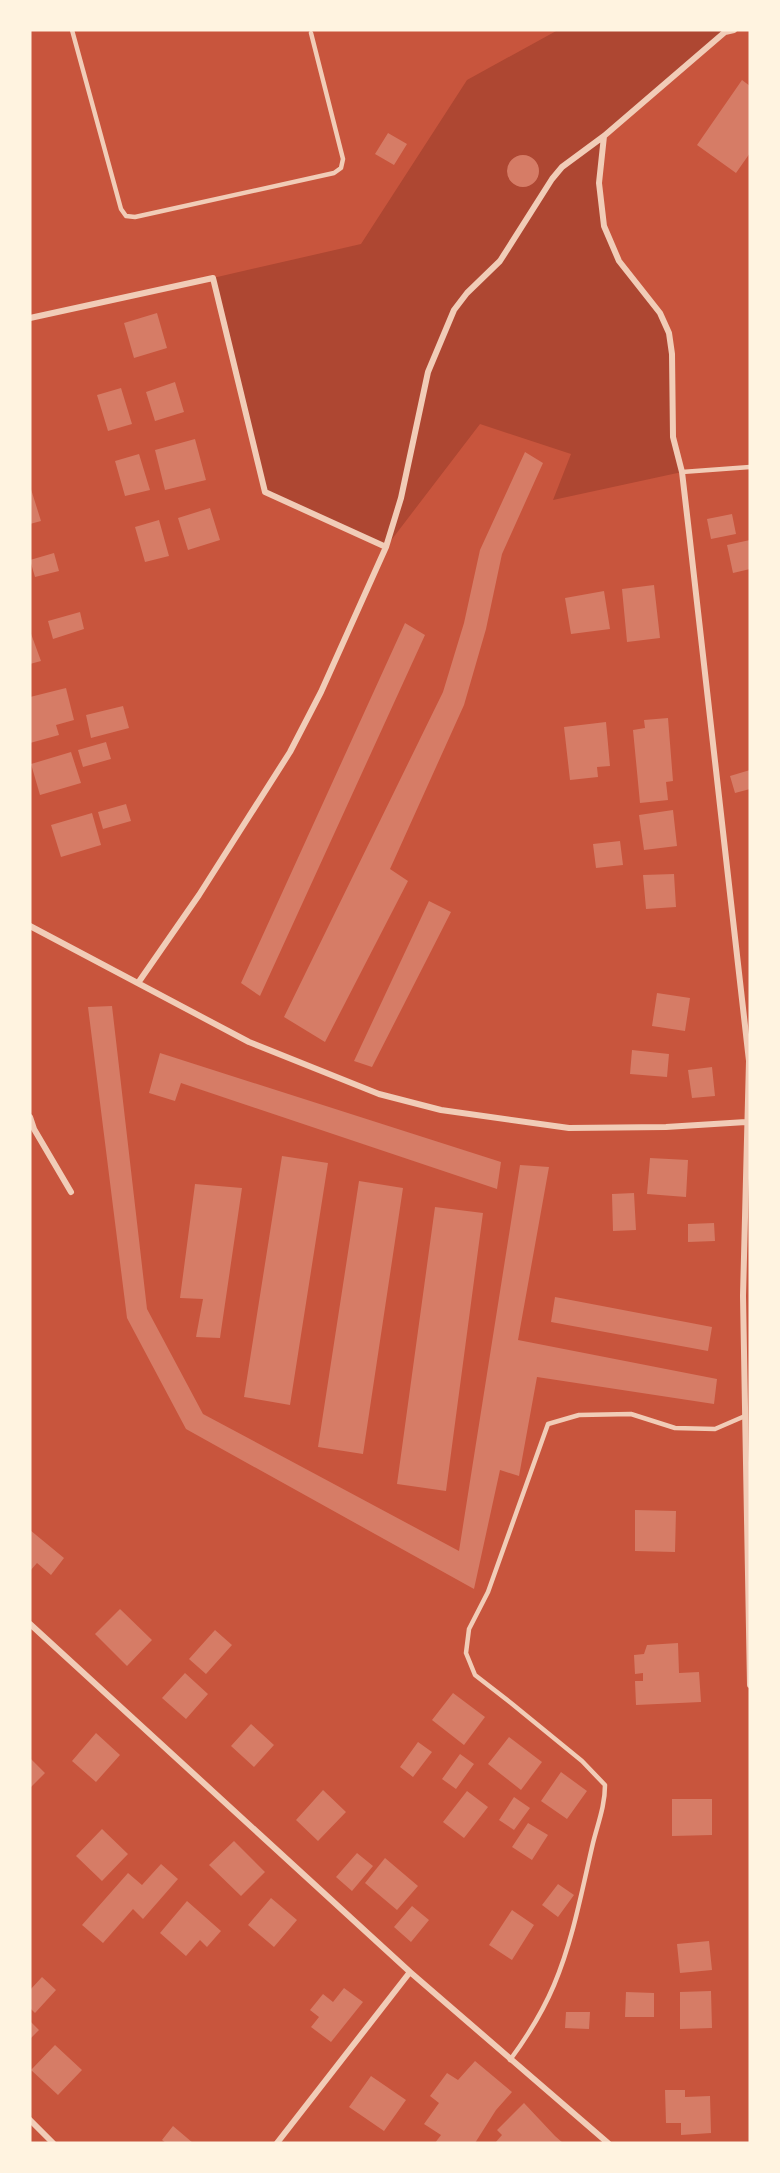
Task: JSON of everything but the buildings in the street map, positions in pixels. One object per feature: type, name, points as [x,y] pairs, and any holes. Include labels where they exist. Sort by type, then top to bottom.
[{"type":"street","points":[[138,983],[199,895],[290,752],[321,692],[386,547],[401,498],[428,372],[454,310],[467,293],[500,261],[562,166],[604,136],[725,31],[734,30]]},
{"type":"street","points":[[604,136],[599,183],[604,226],[619,261],[660,313],[669,333],[672,354],[673,437],[682,472],[746,1029],[749,1061],[743,1296],[750,1685]]},
{"type":"street","points":[[30,318],[213,278],[265,492],[386,547]]},
{"type":"street","points":[[30,926],[249,1042],[379,1094],[441,1110],[569,1128],[666,1127],[746,1122]]},
{"type":"street","points":[[30,1117],[34,1129],[71,1192]]},
{"type":"street","points":[[30,1624],[410,1972],[608,2143]]},
{"type":"street","points":[[277,2143],[410,1972]]},
{"type":"street","points":[[30,2120],[53,2143]]},
{"type":"lane","points":[[72,30],[121,209],[126,216],[135,218],[334,173],[341,168],[343,159],[310,33]]},
{"type":"lane","points":[[682,472],[750,467]]},
{"type":"lane","points":[[510,2060],[526,2038],[554,1985],[582,1897],[605,1800],[605,1785],[582,1761],[475,1675],[466,1653],[469,1629],[488,1592],[548,1425],[579,1415],[631,1414],[675,1428],[715,1429],[745,1416]]},
{"type":"shaded area","points":[[558,30],[734,30],[725,32],[604,136],[599,183],[604,226],[619,261],[660,313],[669,333],[673,437],[682,472],[553,500],[571,454],[480,424],[386,547],[265,492],[213,278],[361,244],[467,80]]}]
